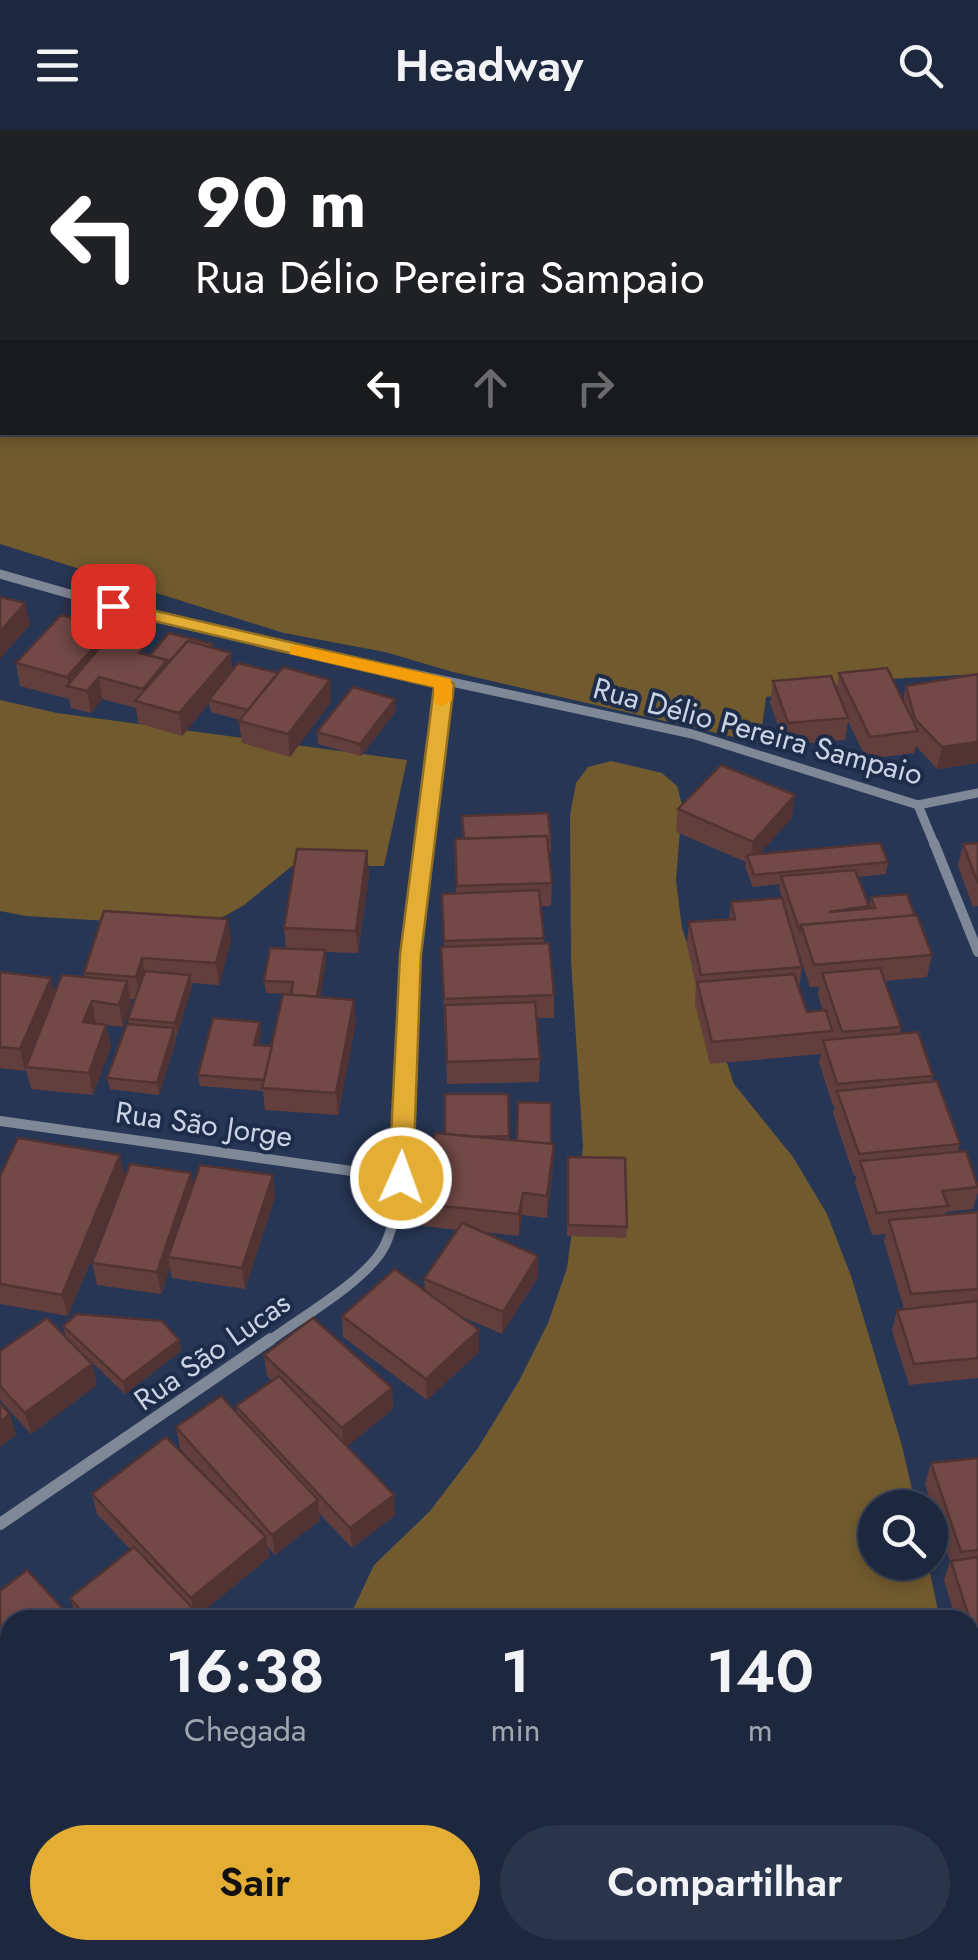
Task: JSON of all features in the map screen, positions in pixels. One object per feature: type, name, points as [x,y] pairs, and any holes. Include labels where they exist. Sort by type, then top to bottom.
[{"type":"street","name":"Rua Délio Pereira Sampaio","points":[[0,574],[151,617],[444,684],[692,734],[918,805],[978,793]]},
{"type":"street","name":"Rua São Lucas","points":[[0,1524],[204,1388],[367,1268],[382,1251],[391,1231],[401,1178],[410,955],[444,684]]},
{"type":"street","points":[[918,805],[978,952]]},
{"type":"street","name":"Rua São Jorge","points":[[0,1121],[401,1178]]},
{"type":"shaded area","points":[[0,435],[978,435],[978,674],[871,680],[766,697],[760,743],[453,672],[385,652],[284,633],[0,544]]},
{"type":"shaded area","points":[[0,700],[57,713],[407,760],[384,866],[292,866],[244,905],[225,916],[191,926],[0,911]]},
{"type":"shaded area","points":[[611,761],[662,773],[677,786],[682,805],[676,880],[682,928],[734,1084],[793,1157],[827,1214],[851,1276],[912,1490],[858,1490],[858,1580],[932,1580],[938,1610],[353,1610],[374,1565],[430,1511],[478,1448],[548,1323],[567,1268],[583,1147],[571,961],[570,815],[576,783],[588,767]]},
{"type":"building","points":[[0,597],[25,603],[0,632]]},
{"type":"building","points":[[61,615],[111,628],[67,677],[16,663]]},
{"type":"building","points":[[169,633],[212,644],[209,647],[188,641],[167,664],[167,660],[149,656]]},
{"type":"building","points":[[108,638],[144,647],[139,653],[167,660],[143,689],[99,677],[87,691],[67,686]]},
{"type":"building","points":[[188,641],[231,653],[179,713],[135,701]]},
{"type":"building","points":[[238,663],[278,673],[248,710],[209,700]]},
{"type":"building","points":[[283,667],[330,680],[288,734],[239,721]]},
{"type":"building","points":[[887,668],[918,731],[870,737],[839,673]]},
{"type":"building","points":[[978,674],[978,742],[942,747],[915,719],[906,686]]},
{"type":"building","points":[[831,676],[848,718],[788,723],[773,681]]},
{"type":"building","points":[[353,687],[395,699],[360,744],[317,732]]},
{"type":"building","points":[[721,765],[795,795],[753,842],[678,809]]},
{"type":"building","points":[[548,813],[551,840],[547,836],[464,839],[462,816]]},
{"type":"building","points":[[547,836],[552,883],[457,886],[455,839]]},
{"type":"building","points":[[880,843],[888,862],[754,875],[747,855]]},
{"type":"building","points":[[978,843],[978,883],[963,844]]},
{"type":"building","points":[[297,849],[367,851],[356,931],[284,928]]},
{"type":"building","points":[[855,870],[869,906],[829,912],[875,908],[871,897],[907,894],[915,916],[801,925],[800,932],[781,876]]},
{"type":"building","points":[[539,890],[544,938],[444,941],[442,894]]},
{"type":"building","points":[[782,898],[802,967],[701,975],[689,922],[735,919],[731,902]]},
{"type":"building","points":[[104,911],[228,919],[216,963],[142,958],[136,977],[84,973]]},
{"type":"building","points":[[917,915],[932,955],[814,965],[801,925]]},
{"type":"building","points":[[549,943],[554,995],[444,999],[441,947]]},
{"type":"building","points":[[270,948],[325,950],[317,997],[291,995],[293,982],[264,981]]},
{"type":"building","points":[[880,968],[901,1027],[842,1032],[822,973]]},
{"type":"building","points":[[145,971],[190,975],[175,1023],[128,1019]]},
{"type":"building","points":[[0,972],[51,978],[20,1049],[0,1047]]},
{"type":"building","points":[[794,974],[807,1012],[826,1010],[832,1031],[712,1042],[697,982]]},
{"type":"building","points":[[62,975],[127,981],[119,1005],[92,1001],[83,1022],[106,1025],[89,1073],[26,1067]]},
{"type":"building","points":[[283,994],[354,1000],[336,1093],[262,1088]]},
{"type":"building","points":[[535,1002],[540,1059],[447,1062],[445,1005]]},
{"type":"building","points":[[213,1018],[260,1022],[254,1045],[272,1046],[264,1080],[198,1075]]},
{"type":"building","points":[[127,1024],[174,1028],[157,1083],[107,1078]]},
{"type":"building","points":[[918,1032],[933,1076],[837,1084],[823,1040]]},
{"type":"building","points":[[937,1081],[960,1144],[859,1154],[837,1091]]},
{"type":"building","points":[[445,1094],[508,1094],[509,1136],[445,1134]]},
{"type":"building","points":[[518,1102],[551,1103],[551,1144],[517,1141]]},
{"type":"building","points":[[435,1133],[554,1144],[547,1196],[523,1193],[519,1214],[422,1204]]},
{"type":"building","points":[[18,1138],[120,1155],[62,1295],[0,1284],[0,1176]]},
{"type":"building","points":[[966,1151],[978,1187],[942,1191],[948,1206],[877,1213],[860,1161]]},
{"type":"building","points":[[568,1157],[625,1158],[627,1227],[568,1225]]},
{"type":"building","points":[[130,1164],[191,1173],[157,1272],[92,1263]]},
{"type":"building","points":[[200,1165],[273,1175],[242,1268],[168,1257]]},
{"type":"building","points":[[978,1212],[978,1289],[911,1294],[889,1220]]},
{"type":"building","points":[[462,1223],[538,1256],[503,1312],[424,1279]]},
{"type":"building","points":[[395,1269],[479,1330],[426,1379],[342,1316]]},
{"type":"building","points":[[978,1301],[978,1358],[914,1364],[897,1310]]},
{"type":"building","points":[[77,1314],[162,1321],[179,1340],[123,1382],[63,1326]]},
{"type":"building","points":[[47,1318],[92,1364],[25,1413],[0,1386],[0,1351]]},
{"type":"building","points":[[313,1318],[392,1388],[342,1428],[264,1355]]},
{"type":"building","points":[[279,1376],[394,1495],[350,1528],[236,1406]]},
{"type":"building","points":[[221,1396],[318,1500],[272,1535],[176,1427]]},
{"type":"building","points":[[0,1404],[10,1414],[0,1421]]},
{"type":"building","points":[[166,1437],[266,1537],[191,1598],[92,1494]]},
{"type":"building","points":[[978,1458],[978,1550],[961,1552],[948,1513],[948,1490],[940,1490],[931,1463]]},
{"type":"building","points":[[134,1547],[194,1610],[81,1610],[70,1598]]},
{"type":"building","points":[[978,1557],[978,1610],[967,1610],[951,1561]]},
{"type":"building","points":[[27,1570],[64,1610],[0,1610],[0,1591]]},
{"type":"slow traffic","points":[[297,650],[444,684],[442,700]]},
{"type":"route","points":[[113,606],[444,684],[410,955],[401,1178]]}]
